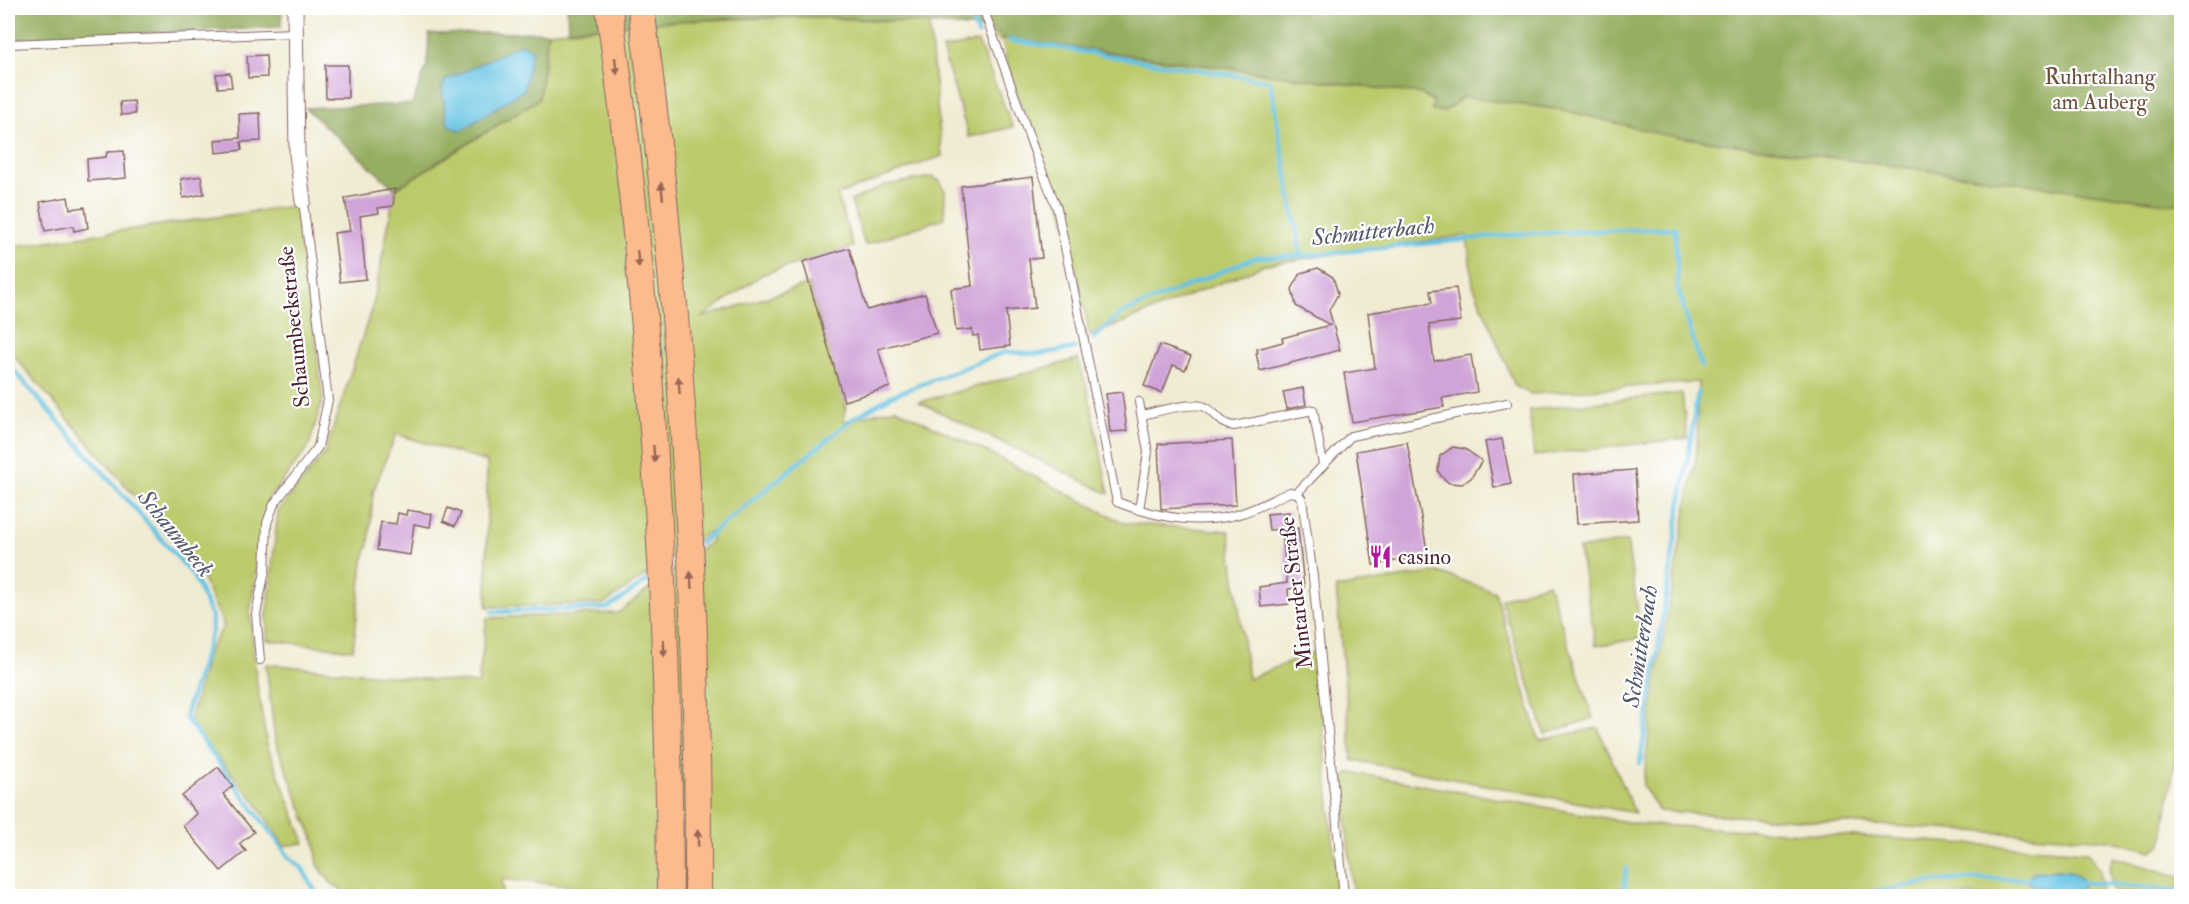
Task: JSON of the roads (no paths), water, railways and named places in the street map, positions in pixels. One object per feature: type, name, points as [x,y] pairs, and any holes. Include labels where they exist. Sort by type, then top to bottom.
[{"type":"highway","points":[[609,8],[639,267],[654,457],[667,718],[670,897]]},
{"type":"highway","points":[[641,8],[669,264],[683,443],[693,633],[698,897]]},
{"type":"street","name":"Schaumbeckstraße","points":[[295,8],[297,154],[303,201]]},
{"type":"lane","name":"Mintarder Straße","points":[[983,8],[1034,151],[1058,208],[1117,502],[1139,510],[1185,519],[1226,517],[1254,508],[1288,492],[1297,493],[1303,502],[1313,577],[1344,897]]},
{"type":"lane","points":[[8,44],[295,33]]},
{"type":"lane","name":"Schaumbeckstraße","points":[[260,660],[256,614],[265,572],[267,523],[274,504],[318,447],[328,400],[303,201]]},
{"type":"lane","points":[[1139,402],[1148,452],[1139,510]]},
{"type":"lane","points":[[1297,493],[1351,436],[1507,403]]},
{"type":"lane","points":[[1142,415],[1197,404],[1207,407],[1224,423],[1234,426],[1313,410],[1323,464]]},
{"type":"water","points":[[521,44],[532,49],[524,90],[461,131],[448,125],[442,90],[444,81]]},
{"type":"water","points":[[2070,871],[2085,882],[2080,892],[2063,894],[2030,885],[2027,879],[2033,872]]},
{"type":"waterway","name":"Schmitterbach","points":[[966,8],[978,34]]},
{"type":"waterway","name":"Schmitterbach","points":[[1009,40],[1270,81],[1301,256],[1520,234],[1675,228],[1678,289],[1701,366]]},
{"type":"waterway","points":[[1094,338],[1121,314],[1256,257],[1301,256]]},
{"type":"waterway","points":[[700,543],[854,418],[891,396],[1005,352],[1040,354],[1075,348]]},
{"type":"waterway","name":"Schaumbeck","points":[[8,364],[193,575],[212,617],[212,631],[185,717],[289,857],[302,868],[318,896]]},
{"type":"waterway","name":"Schmitterbach","points":[[1640,763],[1698,392]]},
{"type":"waterway","points":[[493,612],[608,608],[654,576]]},
{"type":"waterway","name":"Schmitterbach","points":[[1624,896],[1626,869]]},
{"type":"waterway","name":"Schmitterbach","points":[[1853,896],[1931,882],[1969,879],[2032,879]]},
{"type":"waterway","name":"Schmitterbach","points":[[2079,882],[2182,891]]},
{"type":"place","name":"casino","points":[[1380,556]]},
{"type":"park label","name":"Ruhrtalhang am Auberg","points":[[2100,88]]}]
